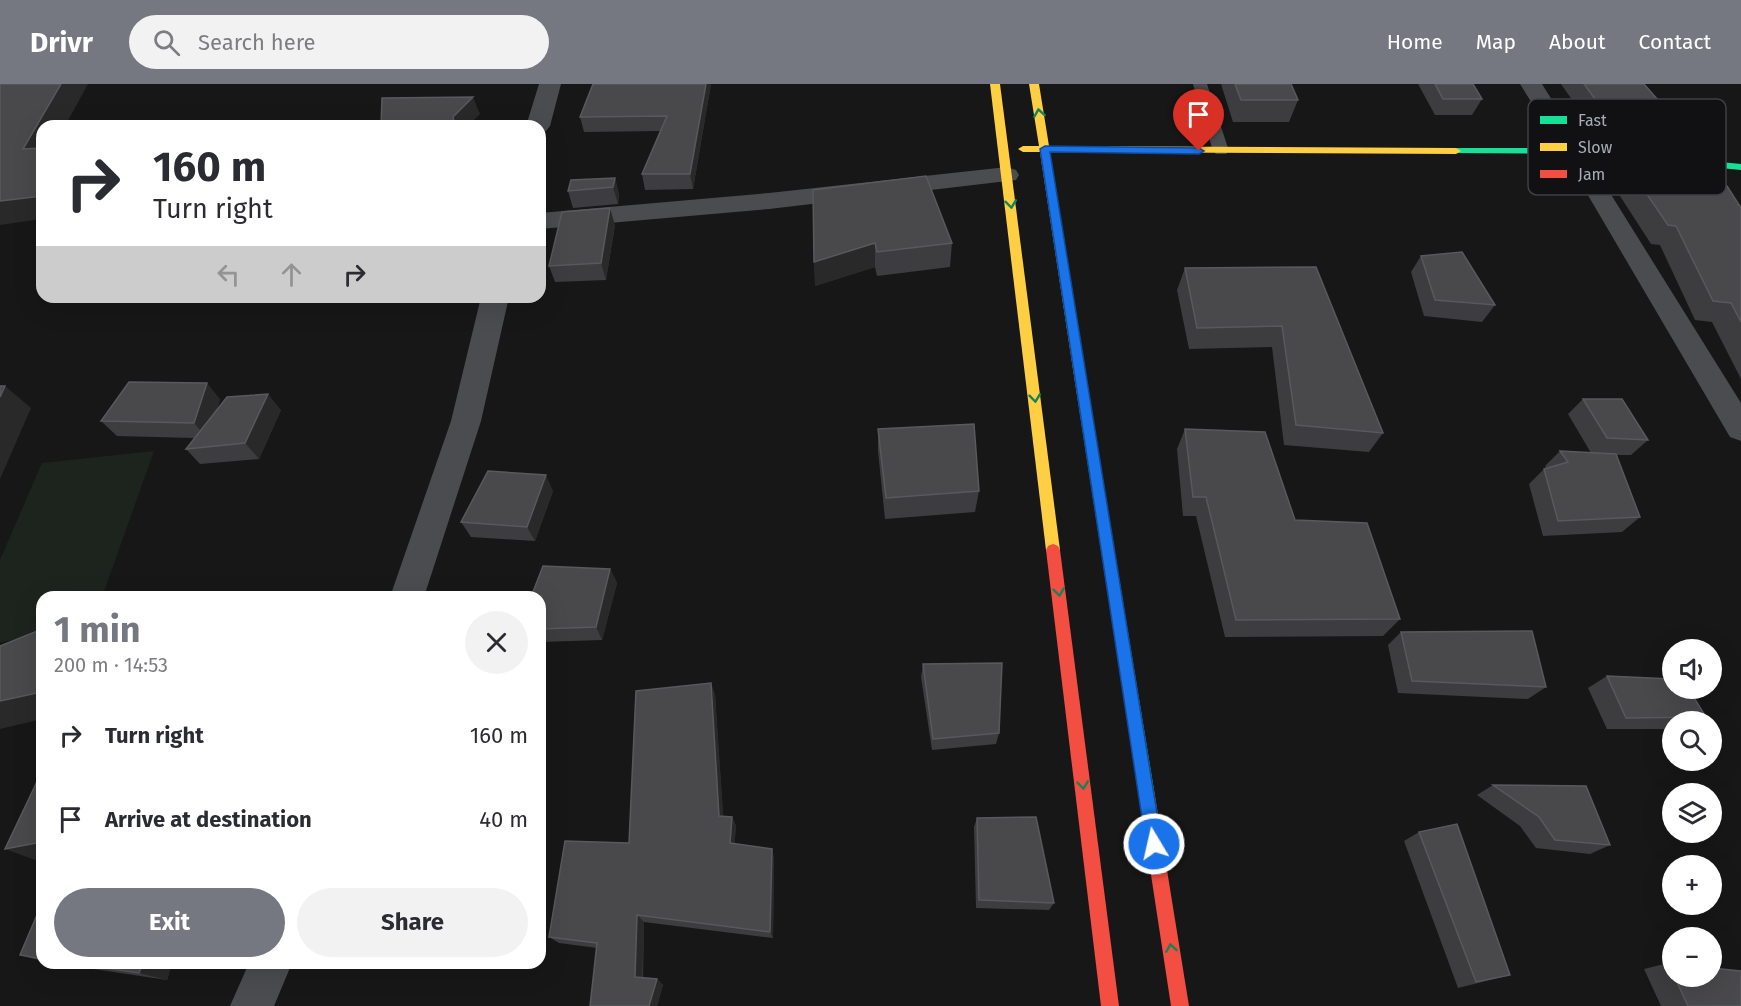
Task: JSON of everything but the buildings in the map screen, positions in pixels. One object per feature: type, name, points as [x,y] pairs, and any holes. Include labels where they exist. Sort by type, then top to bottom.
[{"type":"street","points":[[540,120],[549,84]]},
{"type":"street","points":[[995,84],[1110,1006]]},
{"type":"street","points":[[1034,84],[1180,1006]]},
{"type":"street","points":[[1531,84],[1541,99]]},
{"type":"street","points":[[1003,149],[1528,151]]},
{"type":"street","points":[[1726,166],[1741,167]]},
{"type":"street","points":[[546,221],[769,201],[1007,175]]},
{"type":"street","points":[[1600,195],[1741,429]]},
{"type":"street","points":[[409,591],[466,421],[494,303]]},
{"type":"street","points":[[252,1006],[268,969]]},
{"type":"lane","points":[[1200,84],[1221,151]]},
{"type":"shaded area","points":[[154,451],[104,591],[36,591],[36,638],[0,642],[0,560],[42,463]]},
{"type":"traffic: fast","points":[[1456,151],[1528,151]]},
{"type":"traffic: fast","points":[[1726,166],[1741,167]]},
{"type":"traffic: fast","points":[[1083,395],[1147,796]]},
{"type":"traffic: slow","points":[[995,84],[1053,550]]},
{"type":"traffic: slow","points":[[1034,84],[1083,395]]},
{"type":"traffic: slow","points":[[1023,149],[1456,151]]},
{"type":"traffic: jam","points":[[1053,550],[1110,1006]]},
{"type":"traffic: jam","points":[[1147,796],[1180,1006]]},
{"type":"route","points":[[1154,844],[1045,149],[1199,151]]}]
